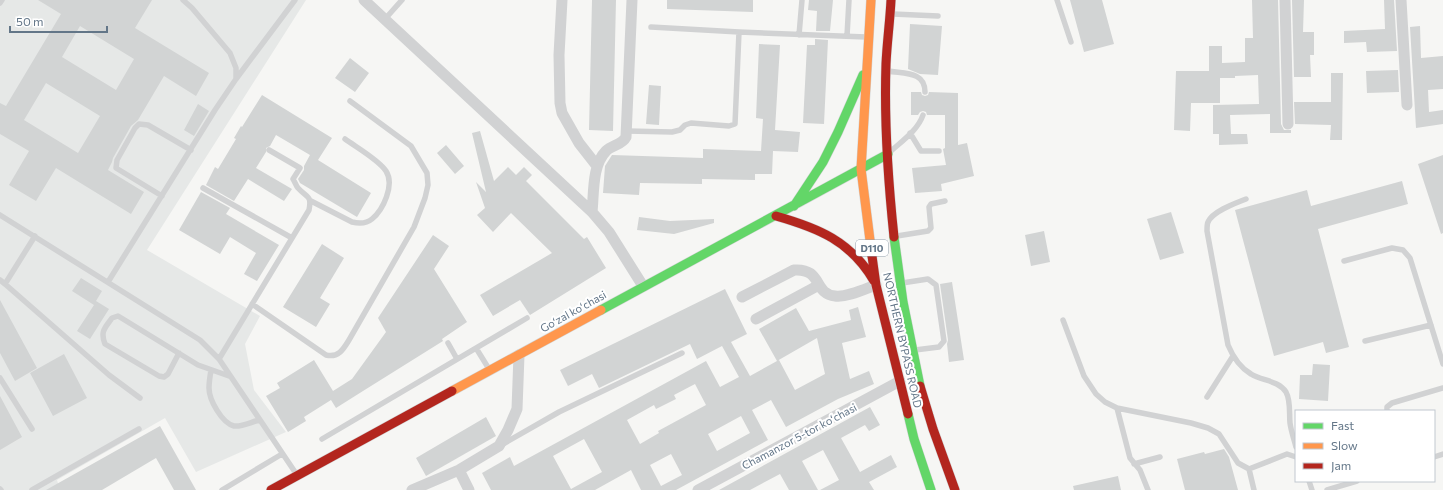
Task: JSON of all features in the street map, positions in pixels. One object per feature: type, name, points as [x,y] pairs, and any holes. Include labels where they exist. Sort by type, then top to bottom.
[{"type":"main road","name":"NORTHERN BYPASS ROAD","points":[[871,0],[861,169],[876,285],[914,439],[932,490]]},
{"type":"main road","name":"NORTHERN BYPASS ROAD","points":[[892,0],[886,71],[888,154],[893,237],[918,379],[950,479],[955,490]]},
{"type":"main road","points":[[794,206],[823,162],[867,67]]},
{"type":"main road","name":"Goʻzal koʻchasi","points":[[271,490],[643,286],[776,216],[888,154]]},
{"type":"main road","points":[[776,216],[808,226],[839,241],[865,266],[876,285]]},
{"type":"street","points":[[364,0],[592,212],[609,232],[643,286]]},
{"type":"street","points":[[562,0],[559,55],[560,103],[562,113],[579,143],[597,166]]},
{"type":"street","points":[[592,212],[597,166],[602,156],[608,149],[624,142],[626,137],[632,0]]},
{"type":"street","points":[[1285,0],[1288,124]]},
{"type":"street","points":[[1401,0],[1407,105]]},
{"type":"street","points":[[742,297],[794,270],[803,269],[811,273],[822,291],[835,296],[844,296],[876,285]]},
{"type":"street","points":[[756,319],[819,285]]},
{"type":"street","points":[[412,490],[458,470],[499,446],[508,430],[517,408],[519,355]]},
{"type":"street","name":"Chamanzor 5-tor koʻchasi","points":[[698,490],[900,381]]},
{"type":"street","points":[[458,470],[469,490]]},
{"type":"lane","points":[[183,0],[192,8],[230,53],[236,68],[236,78]]},
{"type":"lane","points":[[108,282],[236,78],[295,0]]},
{"type":"lane","points":[[385,19],[402,0]]},
{"type":"lane","points":[[799,35],[802,0]]},
{"type":"lane","points":[[847,36],[848,0]]},
{"type":"lane","points":[[1057,0],[1071,42]]},
{"type":"lane","points":[[890,13],[938,16]]},
{"type":"lane","points":[[651,26],[739,32],[868,37]]},
{"type":"lane","points":[[626,131],[672,132],[680,130],[685,125],[692,123],[729,126],[735,124],[739,32]]},
{"type":"lane","points":[[886,71],[917,76],[922,79],[925,85],[925,92]]},
{"type":"lane","points":[[252,304],[326,355],[336,355],[342,351],[349,340],[414,226],[425,198],[428,185],[427,173],[411,146],[350,101]]},
{"type":"lane","points":[[888,154],[920,122],[923,115]]},
{"type":"lane","points":[[162,196],[116,168],[116,160],[135,128],[139,124],[148,125],[191,150]]},
{"type":"lane","points":[[910,133],[922,151],[939,151]]},
{"type":"lane","points":[[310,201],[352,222],[360,224],[372,219],[379,212],[389,188],[389,180],[386,172],[368,155],[345,139]]},
{"type":"lane","points":[[219,359],[309,210],[309,197],[298,188],[293,179],[300,168],[269,150]]},
{"type":"lane","points":[[203,188],[292,238]]},
{"type":"lane","points":[[1246,199],[1224,208],[1208,221],[1207,231],[1228,345],[1240,366],[1251,374],[1276,383],[1286,392],[1289,405],[1290,424],[1295,443]]},
{"type":"lane","points":[[893,237],[928,231],[931,228],[929,208],[931,204],[945,202]]},
{"type":"lane","points":[[0,215],[200,340],[219,359],[258,420],[297,476]]},
{"type":"lane","points":[[34,236],[2,282],[97,365],[140,398]]},
{"type":"lane","points":[[1344,261],[1392,248],[1403,250],[1410,258],[1443,364]]},
{"type":"lane","points":[[900,283],[928,279],[936,285],[944,341],[939,347],[913,351]]},
{"type":"lane","points":[[179,353],[168,374],[164,377],[159,376],[105,344],[102,336],[104,329],[112,318],[118,316],[179,353],[198,365],[230,376]]},
{"type":"lane","points":[[322,439],[527,318]]},
{"type":"lane","points":[[1063,320],[1084,376],[1096,394],[1105,402],[1117,408],[1191,423],[1208,428],[1218,434],[1238,463],[1249,468],[1287,454],[1295,457]]},
{"type":"lane","points":[[1365,342],[1431,325]]},
{"type":"lane","points":[[448,343],[458,359]]},
{"type":"lane","points":[[476,348],[490,371]]},
{"type":"lane","points":[[499,446],[559,412],[682,353]]},
{"type":"lane","points":[[1207,397],[1233,356]]},
{"type":"lane","points":[[211,370],[209,389],[213,405],[224,420],[234,426],[244,425],[258,420]]},
{"type":"lane","points":[[0,378],[32,429]]},
{"type":"lane","points":[[1387,410],[1387,407],[1392,403],[1443,388]]},
{"type":"lane","points":[[1117,408],[1130,458],[1140,470],[1148,490]]},
{"type":"lane","points":[[32,490],[139,429]]},
{"type":"lane","points":[[222,490],[282,454]]},
{"type":"lane","points":[[1134,464],[1160,457]]},
{"type":"lane","points":[[1249,468],[1254,490]]},
{"type":"lane","points":[[1327,490],[1354,482]]},
{"type":"shaded area","points":[[0,0],[306,0],[147,250],[260,316],[245,344],[254,390],[286,432],[196,472],[165,418],[57,480],[60,490],[0,490]]},
{"type":"building","points":[[38,0],[152,0],[135,28],[209,73],[196,96],[164,76],[138,120],[131,126],[113,158],[108,170],[144,192],[131,214],[56,168],[36,201],[9,185],[29,151],[0,134],[0,103],[6,106],[61,14]],"holes":[[[80,26],[134,59],[116,90],[62,57]],[[46,83],[100,116],[78,153],[24,120]]]},
{"type":"building","points":[[592,0],[616,0],[613,131],[589,130]]},
{"type":"building","points":[[667,0],[753,0],[753,12],[667,9]]},
{"type":"building","points":[[809,0],[833,0],[830,31],[816,31],[817,11],[808,10]]},
{"type":"building","points":[[1070,0],[1102,0],[1114,44],[1084,52]]},
{"type":"building","points":[[1252,0],[1278,0],[1281,124],[1284,130],[1291,130],[1291,133],[1270,133],[1270,114],[1230,115],[1231,134],[1247,134],[1248,144],[1219,145],[1219,134],[1213,134],[1213,105],[1259,104],[1258,75],[1220,78],[1220,103],[1191,103],[1190,131],[1174,130],[1176,71],[1209,71],[1209,46],[1222,46],[1222,63],[1245,62],[1245,38],[1253,38]]},
{"type":"building","points":[[1292,0],[1304,0],[1303,32],[1314,32],[1314,55],[1310,55],[1311,77],[1294,77]]},
{"type":"building","points":[[1384,0],[1394,0],[1397,51],[1367,52],[1366,42],[1344,43],[1344,31],[1385,29]]},
{"type":"building","points":[[910,24],[942,26],[938,75],[920,74],[908,69]]},
{"type":"building","points":[[1420,26],[1421,58],[1443,56],[1443,89],[1428,90],[1429,112],[1443,110],[1443,124],[1416,128],[1410,27]]},
{"type":"building","points":[[815,39],[828,40],[824,124],[803,123],[807,45],[815,45]]},
{"type":"building","points":[[759,44],[780,45],[775,130],[800,132],[798,152],[773,151],[772,174],[755,174],[755,180],[702,179],[702,184],[640,183],[639,195],[603,193],[605,166],[612,155],[703,158],[703,149],[761,151],[763,119],[756,118]]},
{"type":"building","points":[[350,58],[369,73],[355,92],[335,78]]},
{"type":"building","points":[[1398,70],[1399,92],[1367,93],[1366,71]]},
{"type":"building","points":[[1331,73],[1343,73],[1342,140],[1330,140],[1331,125],[1295,124],[1294,102],[1331,102]]},
{"type":"building","points":[[649,85],[661,86],[659,125],[646,124]]},
{"type":"building","points":[[911,92],[921,92],[922,95],[925,96],[928,95],[929,92],[958,93],[958,145],[967,143],[974,176],[941,184],[942,191],[915,193],[912,168],[946,165],[943,149],[945,148],[945,115],[927,115],[926,112],[923,111],[918,115],[911,115]]},
{"type":"building","points":[[262,95],[332,138],[318,160],[371,193],[357,217],[300,183],[298,179],[304,170],[304,166],[310,155],[276,135],[270,146],[266,148],[266,152],[256,168],[292,189],[284,201],[248,179],[234,201],[206,185],[215,167],[218,169],[236,139],[234,138],[241,126],[242,127]]},
{"type":"building","points":[[198,104],[209,111],[194,136],[184,130]]},
{"type":"building","points":[[480,131],[494,181],[508,167],[516,175],[524,167],[532,175],[526,181],[584,239],[587,237],[606,268],[530,315],[520,300],[493,316],[480,295],[552,253],[511,213],[493,232],[477,215],[485,208],[476,182],[486,192],[472,133]]},
{"type":"building","points":[[446,145],[464,166],[455,174],[437,153]]},
{"type":"building","points":[[1443,155],[1443,233],[1441,234],[1418,164]]},
{"type":"building","points":[[1402,181],[1408,204],[1318,229],[1349,347],[1326,353],[1323,342],[1274,356],[1235,210],[1307,190],[1311,206]]},
{"type":"building","points":[[201,192],[230,208],[226,214],[279,245],[257,281],[244,274],[256,253],[230,237],[220,254],[179,230]]},
{"type":"building","points":[[1171,212],[1184,253],[1160,260],[1147,219]]},
{"type":"building","points":[[639,217],[670,221],[714,219],[714,223],[674,234],[637,230]]},
{"type":"building","points":[[1044,231],[1050,262],[1031,266],[1025,235]]},
{"type":"building","points":[[433,235],[449,246],[434,269],[467,322],[442,339],[443,341],[336,408],[331,400],[304,417],[306,421],[288,432],[266,396],[280,388],[277,383],[314,360],[333,391],[352,379],[386,332],[378,318]]},
{"type":"building","points":[[322,244],[344,258],[320,298],[330,304],[316,327],[283,307]]},
{"type":"building","points":[[81,278],[102,291],[96,301],[109,309],[90,339],[77,331],[94,305],[72,291]]},
{"type":"building","points":[[952,282],[964,360],[949,362],[948,340],[940,284]]},
{"type":"building","points":[[725,289],[747,334],[731,342],[750,376],[777,361],[759,329],[796,308],[809,331],[851,320],[849,310],[858,307],[866,337],[842,343],[850,379],[869,371],[874,384],[838,399],[786,427],[771,400],[752,410],[768,440],[676,490],[641,490],[631,470],[595,490],[491,490],[482,473],[510,457],[514,466],[706,361],[720,387],[739,377],[722,346],[697,359],[690,344],[599,388],[592,374],[568,386],[560,370]],"holes":[[[817,338],[825,374],[795,390],[779,360],[777,361]],[[695,384],[706,405],[658,431],[659,433],[640,444],[627,420],[654,405],[656,409],[676,399],[674,395]],[[741,416],[750,433],[717,451],[708,434]],[[584,439],[602,472],[571,489],[553,456]],[[671,454],[682,475],[661,486],[650,465]]]},
{"type":"building","points":[[0,300],[37,368],[15,381],[0,353]]},
{"type":"building","points":[[64,354],[87,398],[53,416],[30,373]]},
{"type":"building","points":[[1313,364],[1330,365],[1328,401],[1299,399],[1300,375],[1312,375]]},
{"type":"building","points":[[0,396],[22,437],[0,450]]},
{"type":"building","points":[[870,407],[880,425],[869,431],[865,425],[841,438],[860,472],[891,455],[897,467],[869,482],[874,490],[820,490],[839,480],[823,450],[802,461],[818,490],[789,490],[780,474],[750,490],[719,490]]},
{"type":"building","points":[[486,417],[496,436],[426,476],[416,458]]},
{"type":"building","points":[[160,426],[196,490],[174,490],[156,458],[102,490],[46,490]]},
{"type":"building","points":[[1224,449],[1229,457],[1238,490],[1185,490],[1177,459],[1204,452],[1205,454]]},
{"type":"building","points":[[1118,476],[1121,490],[1074,490],[1073,486]]},
{"type":"traffic: fast","points":[[794,206],[823,162],[863,75]]},
{"type":"traffic: fast","points":[[601,310],[888,154]]},
{"type":"traffic: fast","points":[[894,237],[903,302],[920,386]]},
{"type":"traffic: fast","points":[[908,414],[914,439],[931,490]]},
{"type":"traffic: slow","points":[[871,0],[861,169],[872,256]]},
{"type":"traffic: slow","points":[[452,391],[601,310]]},
{"type":"traffic: jam","points":[[891,0],[886,64],[886,129],[894,237]]},
{"type":"traffic: jam","points":[[776,216],[819,231],[832,238],[855,256],[865,267],[874,281]]},
{"type":"traffic: jam","points":[[872,256],[876,285],[908,414]]},
{"type":"traffic: jam","points":[[920,386],[933,429],[955,490]]},
{"type":"traffic: jam","points":[[271,490],[452,391]]}]
